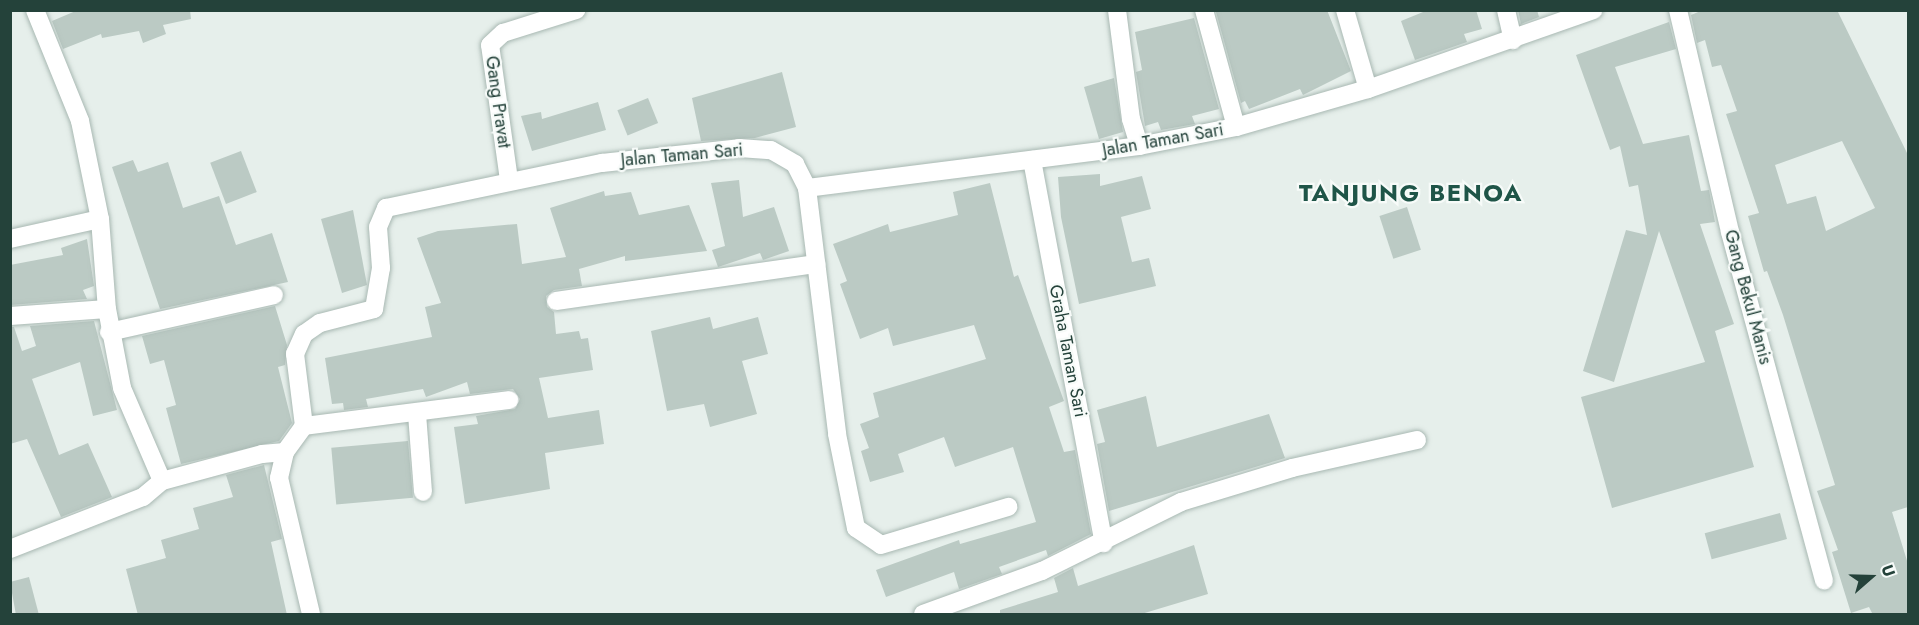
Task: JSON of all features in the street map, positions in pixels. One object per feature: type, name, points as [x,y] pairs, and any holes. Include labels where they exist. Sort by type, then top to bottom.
[{"type":"street","points":[[35,10],[80,121],[100,219],[109,332],[122,388],[162,481]]},
{"type":"street","name":"Gang Pravat","points":[[509,180],[490,45],[503,33],[576,10]]},
{"type":"street","points":[[1117,10],[1131,120],[1139,146]]},
{"type":"street","points":[[1204,10],[1236,127]]},
{"type":"street","points":[[1346,10],[1368,89]]},
{"type":"street","points":[[1506,10],[1513,40]]},
{"type":"street","name":"Jalan Taman Sari","points":[[304,426],[296,372],[298,345],[304,334],[320,323],[374,309],[381,268],[378,227],[386,208],[509,180],[602,163],[739,148],[771,150],[786,156],[795,164],[807,188],[1139,146],[1236,127],[1368,89],[1513,40],[1593,10]]},
{"type":"street","name":"Gang Bekul Manis","points":[[1678,10],[1730,232],[1824,581]]},
{"type":"street","name":"Graha Taman Sari","points":[[1032,160],[1104,543]]},
{"type":"street","points":[[807,188],[837,434],[856,528],[881,545],[1008,507]]},
{"type":"street","points":[[10,239],[100,219]]},
{"type":"street","points":[[556,301],[816,264]]},
{"type":"street","points":[[109,332],[274,296]]},
{"type":"street","points":[[10,316],[107,309]]},
{"type":"street","points":[[311,615],[279,478],[285,452],[304,426],[417,414],[509,400]]},
{"type":"street","points":[[417,414],[423,492]]},
{"type":"street","points":[[923,615],[1042,571],[1104,543],[1181,502],[1292,468],[1417,440]]},
{"type":"street","points":[[10,549],[143,497],[162,481],[262,454],[285,452]]},
{"type":"building","points":[[78,10],[190,10],[191,19],[163,25],[166,34],[143,43],[139,31],[102,38],[101,34],[63,49],[52,21]]},
{"type":"building","points":[[1327,10],[1351,71],[1303,95],[1300,89],[1249,109],[1245,101],[1241,103],[1216,12]]},
{"type":"building","points":[[1428,10],[1476,10],[1482,29],[1464,34],[1467,42],[1415,60],[1401,21]]},
{"type":"building","points":[[1518,10],[1537,10],[1539,17],[1521,24]]},
{"type":"building","points":[[1703,10],[1837,10],[1908,155],[1908,507],[1892,512],[1908,564],[1908,615],[1873,615],[1869,607],[1851,613],[1832,552],[1838,550],[1817,491],[1835,485],[1783,315],[1767,271],[1764,272],[1748,216],[1759,213],[1726,114],[1737,111],[1721,65],[1712,67],[1705,40],[1697,43],[1691,15]],"holes":[[[1842,141],[1875,208],[1826,231],[1816,196],[1787,204],[1775,165]]]},
{"type":"building","points":[[1194,18],[1219,109],[1192,116],[1195,124],[1161,130],[1158,122],[1145,126],[1136,72],[1142,70],[1135,32]]},
{"type":"building","points":[[1669,22],[1676,49],[1615,67],[1643,144],[1689,135],[1701,191],[1709,190],[1715,222],[1700,224],[1734,324],[1715,331],[1754,467],[1612,508],[1581,397],[1705,362],[1659,231],[1614,382],[1583,371],[1626,230],[1647,235],[1638,185],[1629,187],[1620,146],[1610,150],[1576,55]]},
{"type":"building","points":[[782,72],[796,127],[755,138],[701,141],[692,98]]},
{"type":"building","points":[[1114,78],[1123,132],[1099,139],[1084,87]]},
{"type":"building","points":[[648,98],[658,123],[628,135],[617,110]]},
{"type":"building","points":[[598,102],[606,130],[532,151],[521,116],[541,112],[542,119]]},
{"type":"building","points":[[241,151],[257,192],[226,204],[210,163]]},
{"type":"building","points":[[133,160],[138,172],[168,162],[183,208],[219,196],[236,245],[272,233],[288,282],[160,309],[112,167]]},
{"type":"building","points":[[1100,174],[1100,186],[1142,176],[1151,209],[1121,217],[1132,262],[1149,258],[1156,286],[1079,304],[1061,217],[1058,177]]},
{"type":"building","points":[[739,180],[743,217],[774,207],[789,251],[763,260],[760,253],[718,267],[712,250],[725,246],[711,183]]},
{"type":"building","points":[[990,183],[1014,277],[1018,275],[1064,401],[1049,407],[1064,452],[1075,450],[1091,534],[1048,556],[1046,550],[999,567],[1002,574],[959,589],[954,572],[886,597],[876,570],[959,540],[960,544],[1036,522],[1013,447],[955,467],[944,437],[898,454],[904,472],[870,482],[861,451],[869,448],[860,424],[879,417],[873,393],[986,359],[974,325],[893,346],[888,328],[860,339],[840,284],[847,281],[833,244],[888,224],[890,232],[958,215],[953,192]]},
{"type":"building","points":[[604,191],[605,196],[631,192],[639,215],[689,205],[707,251],[625,261],[625,256],[579,269],[582,286],[554,290],[546,296],[547,307],[554,312],[556,334],[579,331],[581,339],[588,338],[593,370],[539,378],[548,418],[599,410],[604,444],[545,453],[550,489],[465,504],[454,427],[478,424],[476,416],[515,409],[520,399],[513,389],[470,394],[467,382],[426,397],[423,389],[366,399],[368,407],[344,410],[343,403],[332,404],[325,358],[432,337],[425,307],[441,303],[417,238],[438,231],[517,224],[522,264],[566,257],[550,208]]},
{"type":"building","points":[[1407,207],[1421,250],[1393,259],[1379,216]]},
{"type":"building","points":[[353,210],[367,285],[342,293],[321,219]]},
{"type":"building","points":[[87,239],[94,286],[83,290],[87,299],[10,305],[10,265],[63,255],[61,248]]},
{"type":"building","points":[[275,306],[287,345],[285,365],[278,367],[292,423],[279,441],[181,464],[166,408],[176,405],[164,360],[150,364],[142,336]]},
{"type":"building","points":[[710,317],[713,329],[758,317],[768,354],[742,361],[757,414],[710,427],[704,404],[667,411],[651,331]]},
{"type":"building","points":[[94,321],[117,410],[93,416],[80,362],[32,379],[59,455],[88,443],[112,497],[61,517],[27,439],[10,444],[10,327],[14,327],[22,351],[36,346],[30,326]]},
{"type":"building","points":[[1146,396],[1157,447],[1269,414],[1285,458],[1109,511],[1097,444],[1105,442],[1097,410]]},
{"type":"building","points":[[408,441],[413,498],[336,504],[331,448]]},
{"type":"building","points":[[264,465],[282,539],[271,542],[287,615],[138,615],[126,569],[166,558],[161,540],[199,529],[193,508],[233,497],[226,475]]},
{"type":"building","points":[[1780,513],[1787,539],[1712,559],[1705,533]]},
{"type":"building","points":[[1194,545],[1208,594],[1138,615],[1000,615],[1000,610],[1058,592],[1054,578],[1073,568],[1078,586]]},
{"type":"building","points":[[29,577],[39,615],[16,615],[10,582]]},
{"type":"district","name":"TANJUNG BENOA","points":[[1411,193]]}]
